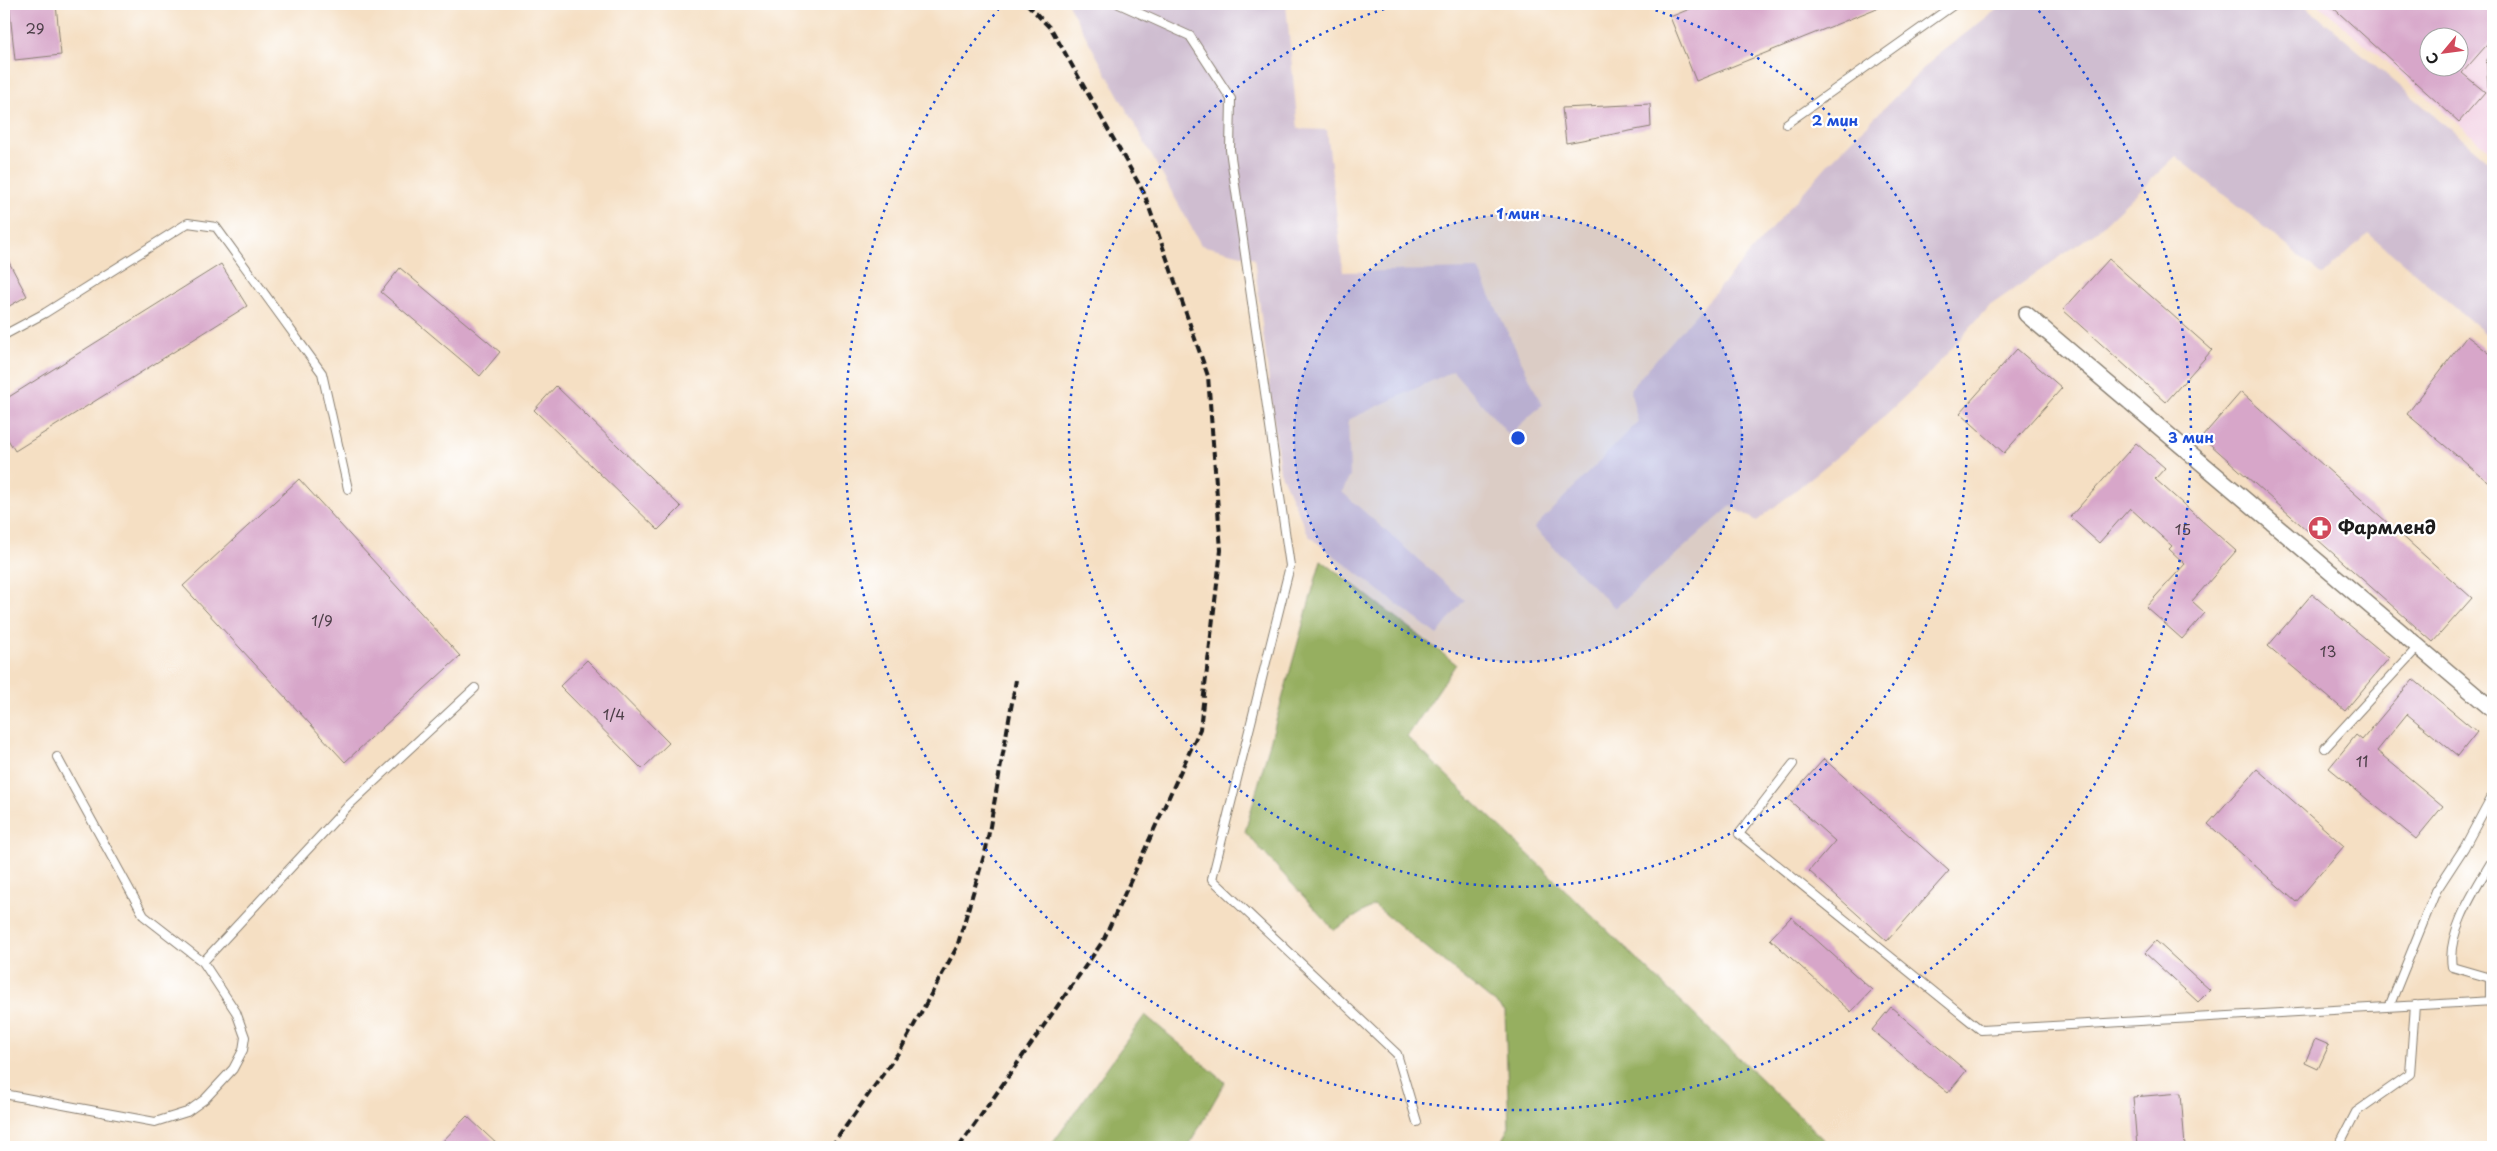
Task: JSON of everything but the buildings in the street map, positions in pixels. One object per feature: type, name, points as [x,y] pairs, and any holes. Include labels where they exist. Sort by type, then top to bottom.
[{"type":"street","points":[[2026,314],[2493,710]]},
{"type":"lane","points":[[1119,4],[1190,36],[1231,99],[1230,150],[1290,566],[1212,880],[1397,1054],[1417,1122]]},
{"type":"lane","points":[[1786,124],[1955,4]]},
{"type":"lane","points":[[2493,59],[2493,97]]},
{"type":"lane","points":[[4,335],[45,313],[188,223],[216,227],[322,373],[348,488]]},
{"type":"lane","points":[[2325,748],[2418,647]]},
{"type":"lane","points":[[203,962],[349,805],[475,688]]},
{"type":"lane","points":[[4,1094],[154,1122],[187,1112],[205,1099],[232,1069],[243,1050],[245,1037],[236,1012],[203,962],[144,916],[58,757]]},
{"type":"lane","points":[[1793,764],[1739,834],[1981,1030],[2492,1002],[2490,978],[2493,967]]},
{"type":"lane","points":[[2389,1007],[2436,891],[2464,848],[2493,794]]},
{"type":"lane","points":[[2490,978],[2452,968],[2450,957],[2464,907],[2493,859]]},
{"type":"lane","points":[[2338,1147],[2356,1112],[2410,1074],[2415,1005]]},
{"type":"shaded area","points":[[1068,4],[1286,4],[1298,129],[1327,130],[1343,272],[1478,269],[1542,405],[1509,435],[1453,371],[1348,420],[1350,476],[1342,492],[1464,600],[1437,635],[1309,536],[1280,472],[1254,258],[1201,245]]},
{"type":"shaded area","points":[[2004,4],[2303,4],[2493,165],[2493,340],[2368,233],[2323,275],[2176,156],[2097,231],[1988,307],[1930,373],[1863,436],[1757,521],[1731,506],[1615,608],[1534,528],[1638,422],[1630,389],[1830,162],[1936,56]]},
{"type":"shaded area","points":[[2318,4],[2493,4],[2493,153]]},
{"type":"green space","points":[[1321,560],[1456,664],[1407,737],[1831,1147],[1498,1147],[1509,1127],[1505,1011],[1374,905],[1334,930],[1245,832]]},
{"type":"green space","points":[[1145,1015],[1225,1082],[1188,1147],[1050,1147]]},
{"type":"railway","points":[[959,1147],[1103,941],[1200,729],[1221,550],[1208,376],[1144,193],[1052,30],[1027,4]]},
{"type":"railway","points":[[831,1147],[901,1049],[957,947],[986,849],[1016,680]]},
{"type":"place","name":"Фармленд","points":[[2320,528]]}]
